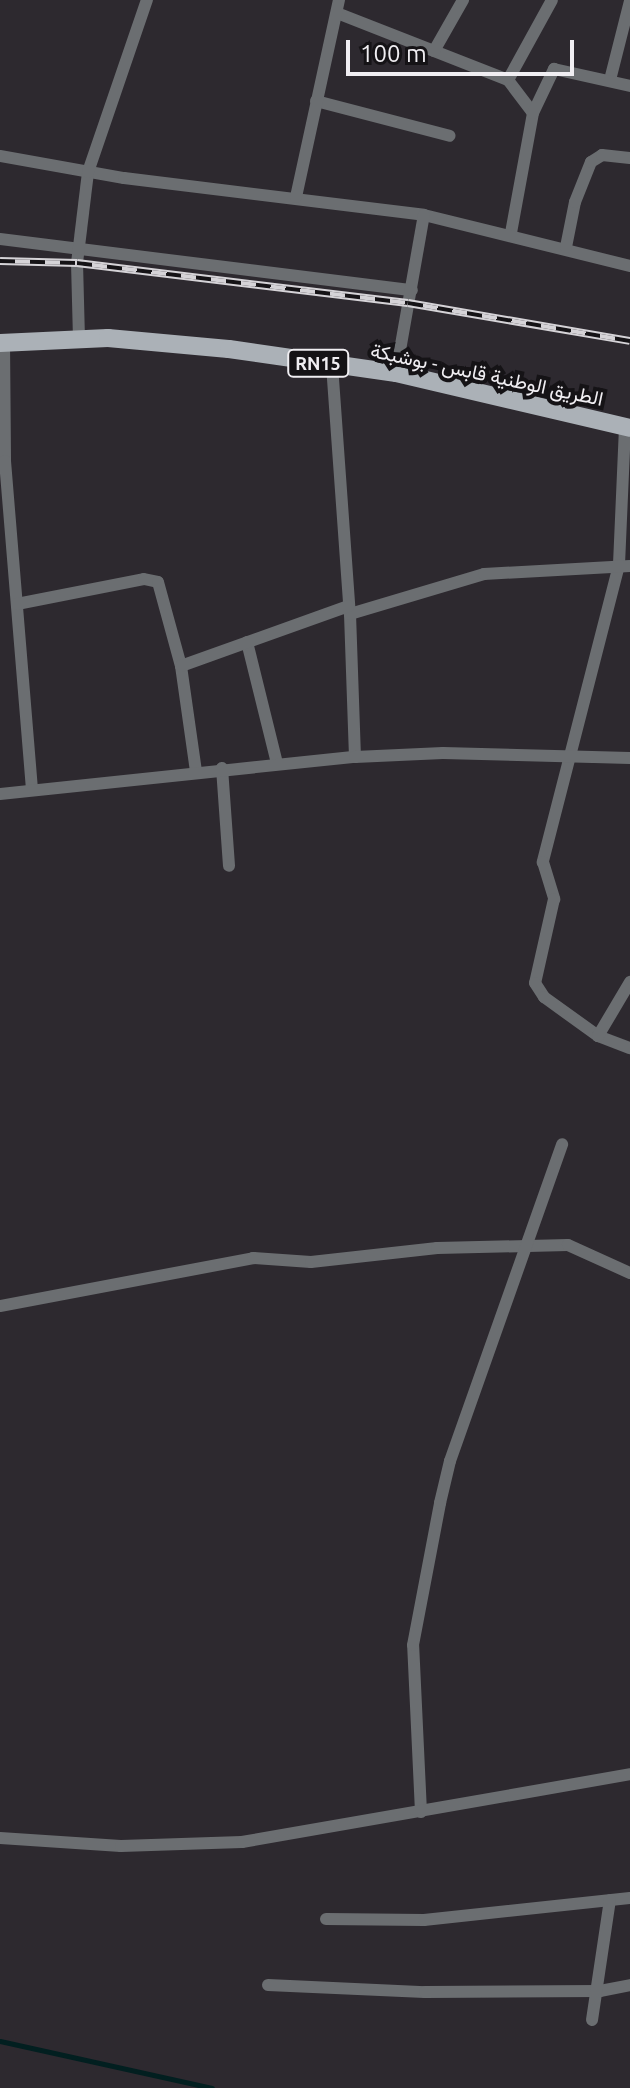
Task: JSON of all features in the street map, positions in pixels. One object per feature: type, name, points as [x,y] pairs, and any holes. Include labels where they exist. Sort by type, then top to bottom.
[{"type":"main road","name":"الطريق الوطنية قابس - بوشبكة","points":[[2,342],[79,339],[229,349],[396,373],[627,428]]},
{"type":"street","points":[[79,339],[79,247],[88,172],[147,0]]},
{"type":"street","points":[[434,51],[463,0]]},
{"type":"street","points":[[508,80],[552,0]]},
{"type":"street","points":[[610,80],[630,1]]},
{"type":"street","points":[[296,197],[338,6],[434,51],[508,80],[533,113]]},
{"type":"street","points":[[511,233],[533,113],[550,71],[630,86]]},
{"type":"street","points":[[316,101],[450,136]]},
{"type":"street","points":[[566,247],[575,202],[591,162],[609,154],[630,158]]},
{"type":"street","points":[[0,156],[88,172],[424,215],[511,233],[630,266]]},
{"type":"street","points":[[396,373],[424,215]]},
{"type":"street","points":[[0,239],[412,290]]},
{"type":"street","points":[[2,342],[5,461],[32,790]]},
{"type":"street","points":[[332,365],[350,610],[355,757]]},
{"type":"street","points":[[627,428],[625,566],[543,862],[554,899],[535,983],[544,997],[598,1036],[630,1048]]},
{"type":"street","points":[[181,666],[350,610],[484,574],[625,566]]},
{"type":"street","points":[[17,604],[144,579],[158,582],[181,666],[196,771]]},
{"type":"street","points":[[247,642],[277,763]]},
{"type":"street","points":[[0,794],[222,768],[355,757],[630,758]]},
{"type":"street","points":[[222,768],[229,866]]},
{"type":"street","points":[[598,1036],[630,982]]},
{"type":"street","points":[[421,1812],[415,1623],[450,1461],[530,1245],[562,1144]]},
{"type":"street","points":[[0,1306],[253,1258],[311,1262],[437,1248],[568,1245],[630,1273]]},
{"type":"street","points":[[0,1838],[121,1846],[242,1842],[630,1774]]},
{"type":"street","points":[[326,1919],[424,1920],[630,1898]]},
{"type":"street","points":[[592,2020],[600,1991],[610,1900]]},
{"type":"street","points":[[268,1985],[600,1991],[630,1985]]},
{"type":"waterway","points":[[0,2041],[212,2088]]},
{"type":"railway","points":[[0,261],[77,263],[408,303],[630,341]]}]
